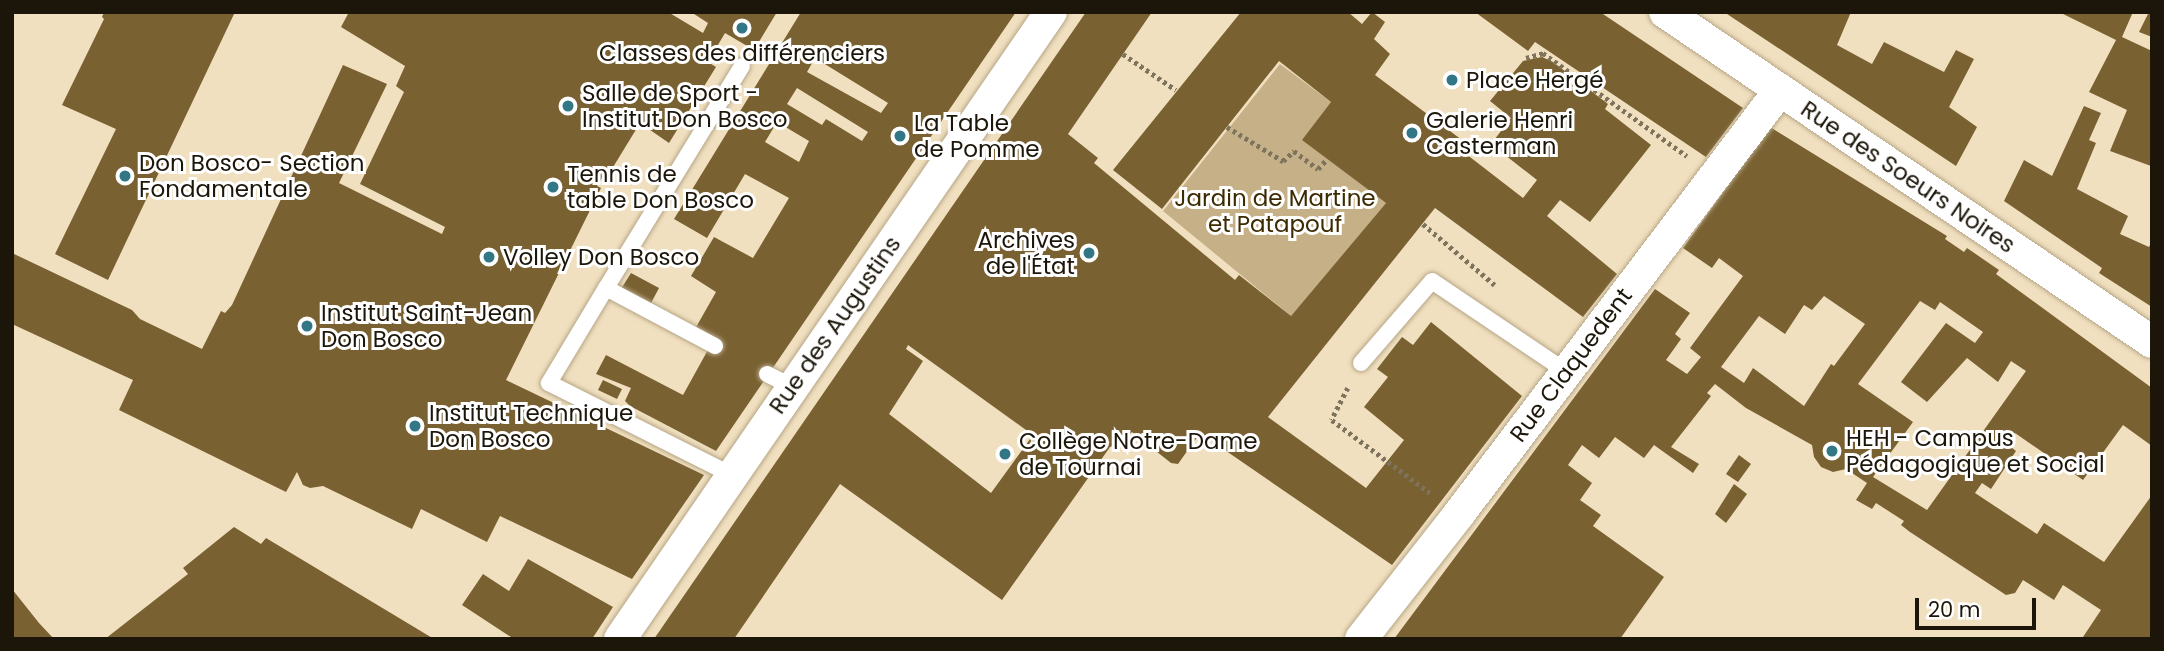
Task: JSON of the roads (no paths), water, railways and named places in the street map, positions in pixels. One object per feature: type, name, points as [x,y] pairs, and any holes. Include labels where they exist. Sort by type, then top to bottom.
[{"type":"street","name":"Rue des Augustins","points":[[620,639],[732,475],[780,380],[1051,12]]},
{"type":"street","name":"Rue des Soeurs Noires","points":[[1665,12],[2152,342]]},
{"type":"street","name":"Rue Claquedent","points":[[1361,639],[1780,90]]},
{"type":"lane","points":[[732,475],[550,383],[742,66]]},
{"type":"lane","points":[[1361,363],[1432,281],[1567,372]]},
{"type":"lane","points":[[606,288],[715,346]]},
{"type":"place","name":"Classes des différenciers","points":[[742,28]]},
{"type":"place","name":"Place Hergé","points":[[1452,80]]},
{"type":"place","name":"Salle de Sport - Institut Don Bosco","points":[[568,106]]},
{"type":"place","name":"Galerie Henri Casterman","points":[[1412,133]]},
{"type":"place","name":"La Table de Pomme","points":[[900,136]]},
{"type":"place","name":"Don Bosco- Section Fondamentale","points":[[125,176]]},
{"type":"place","name":"Tennis de table Don Bosco","points":[[553,187]]},
{"type":"place","name":"Archives de l'État","points":[[1089,253]]},
{"type":"place","name":"Volley Don Bosco","points":[[489,257]]},
{"type":"place","name":"Institut Saint-Jean Don Bosco","points":[[307,326]]},
{"type":"place","name":"Institut Technique Don Bosco","points":[[415,426]]},
{"type":"place","name":"HEH - Campus Pédagogique et Social","points":[[1832,451]]},
{"type":"place","name":"Collège Notre-Dame de Tournai","points":[[1005,454]]},
{"type":"park label","name":"Jardin de Martine et Patapouf","points":[[1275,211]]}]
